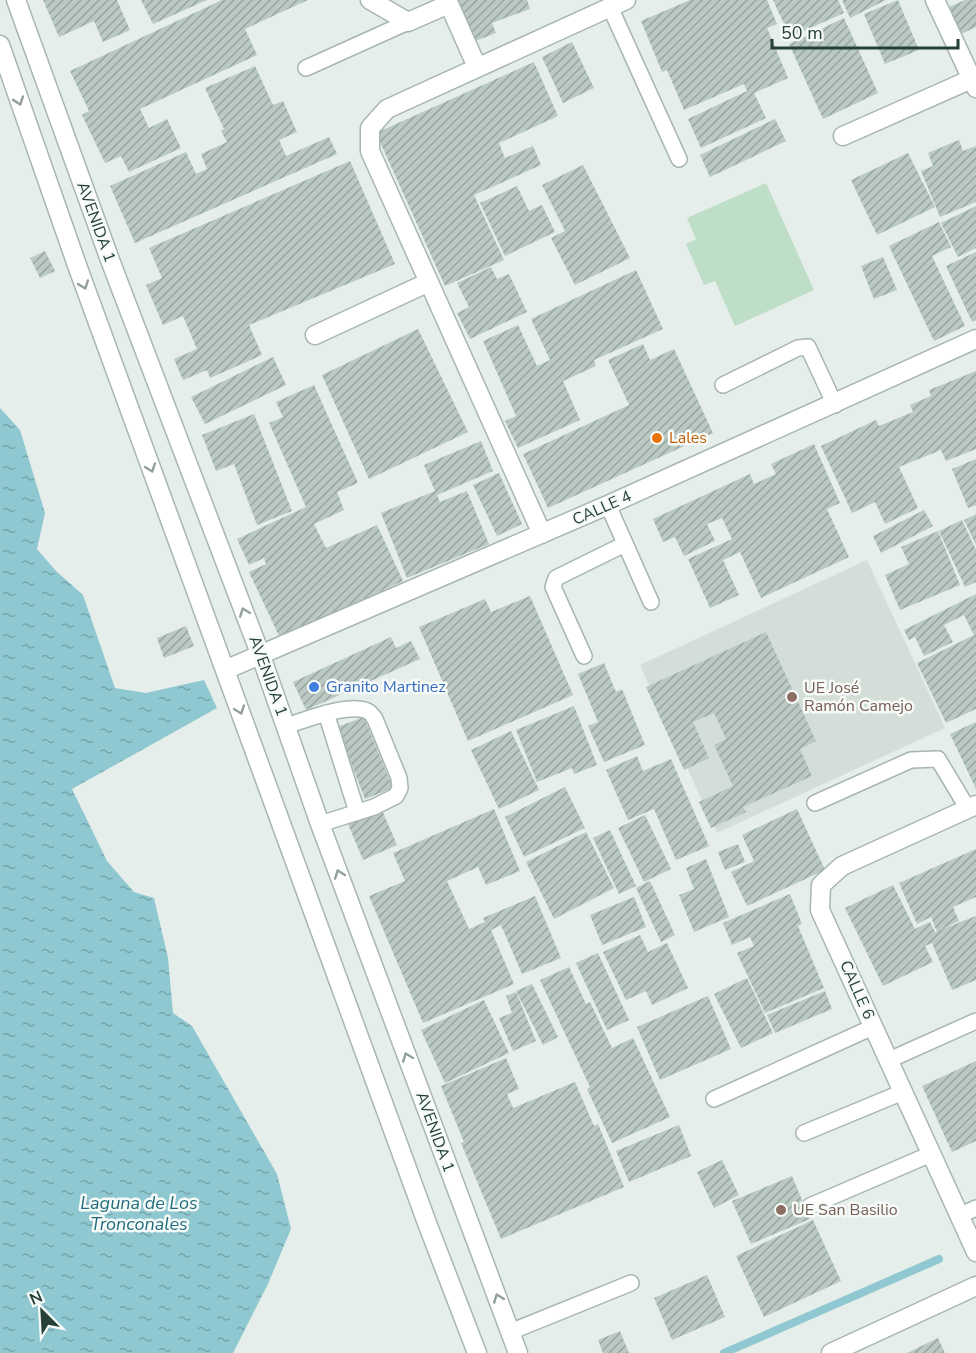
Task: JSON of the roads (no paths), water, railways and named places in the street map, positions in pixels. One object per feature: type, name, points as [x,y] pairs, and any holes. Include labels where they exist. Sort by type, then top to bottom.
[{"type":"street","name":"AVENIDA 1","points":[[16,0],[110,260],[261,656],[320,824],[518,1353]]},
{"type":"street","points":[[370,0],[408,22],[449,4],[477,67]]},
{"type":"street","points":[[843,136],[975,81],[935,0]]},
{"type":"street","points":[[542,534],[369,151],[370,128],[387,109],[618,4]]},
{"type":"street","name":"AVENIDA 1","points":[[0,45],[78,268],[427,1223],[477,1353]]},
{"type":"street","points":[[315,335],[429,282]]},
{"type":"street","name":"CALLE 4","points":[[225,670],[835,405],[976,339]]},
{"type":"street","name":"CALLE 6","points":[[972,807],[842,866],[821,885],[820,910],[976,1252]]},
{"type":"street","points":[[831,1353],[976,1286]]},
{"type":"lane","points":[[618,4],[679,159]]},
{"type":"lane","points":[[306,68],[408,22]]},
{"type":"lane","points":[[723,385],[798,348],[808,347],[835,405]]},
{"type":"lane","points":[[608,505],[651,602]]},
{"type":"lane","points":[[584,656],[553,587],[556,578],[625,544]]},
{"type":"lane","points":[[286,726],[326,713],[362,709],[368,711],[375,719],[399,778],[400,788],[396,796],[320,824]]},
{"type":"lane","points":[[326,713],[357,812]]},
{"type":"lane","points":[[815,803],[910,760],[922,758],[938,759],[972,807]]},
{"type":"lane","points":[[889,1060],[976,1021]]},
{"type":"lane","points":[[714,1099],[873,1027]]},
{"type":"lane","points":[[804,1133],[903,1092]]},
{"type":"lane","points":[[810,1206],[931,1154]]},
{"type":"lane","points":[[959,1216],[976,1208]]},
{"type":"lane","points":[[510,1332],[631,1283]]},
{"type":"water","name":"Laguna de Los Tronconales","points":[[0,408],[20,430],[45,513],[37,549],[56,571],[83,595],[115,688],[146,693],[204,680],[217,708],[72,789],[107,861],[134,892],[154,898],[168,958],[173,1013],[192,1026],[277,1174],[291,1229],[268,1284],[233,1353],[0,1353]]},
{"type":"waterway","points":[[724,1353],[939,1259]]},
{"type":"place","name":"Lales","points":[[657,438]]},
{"type":"place","name":"Granito Martinez","points":[[314,687]]},
{"type":"place","name":"UE José Ramón Camejo","points":[[792,697]]},
{"type":"place","name":"UE San Basilio","points":[[781,1210]]}]
